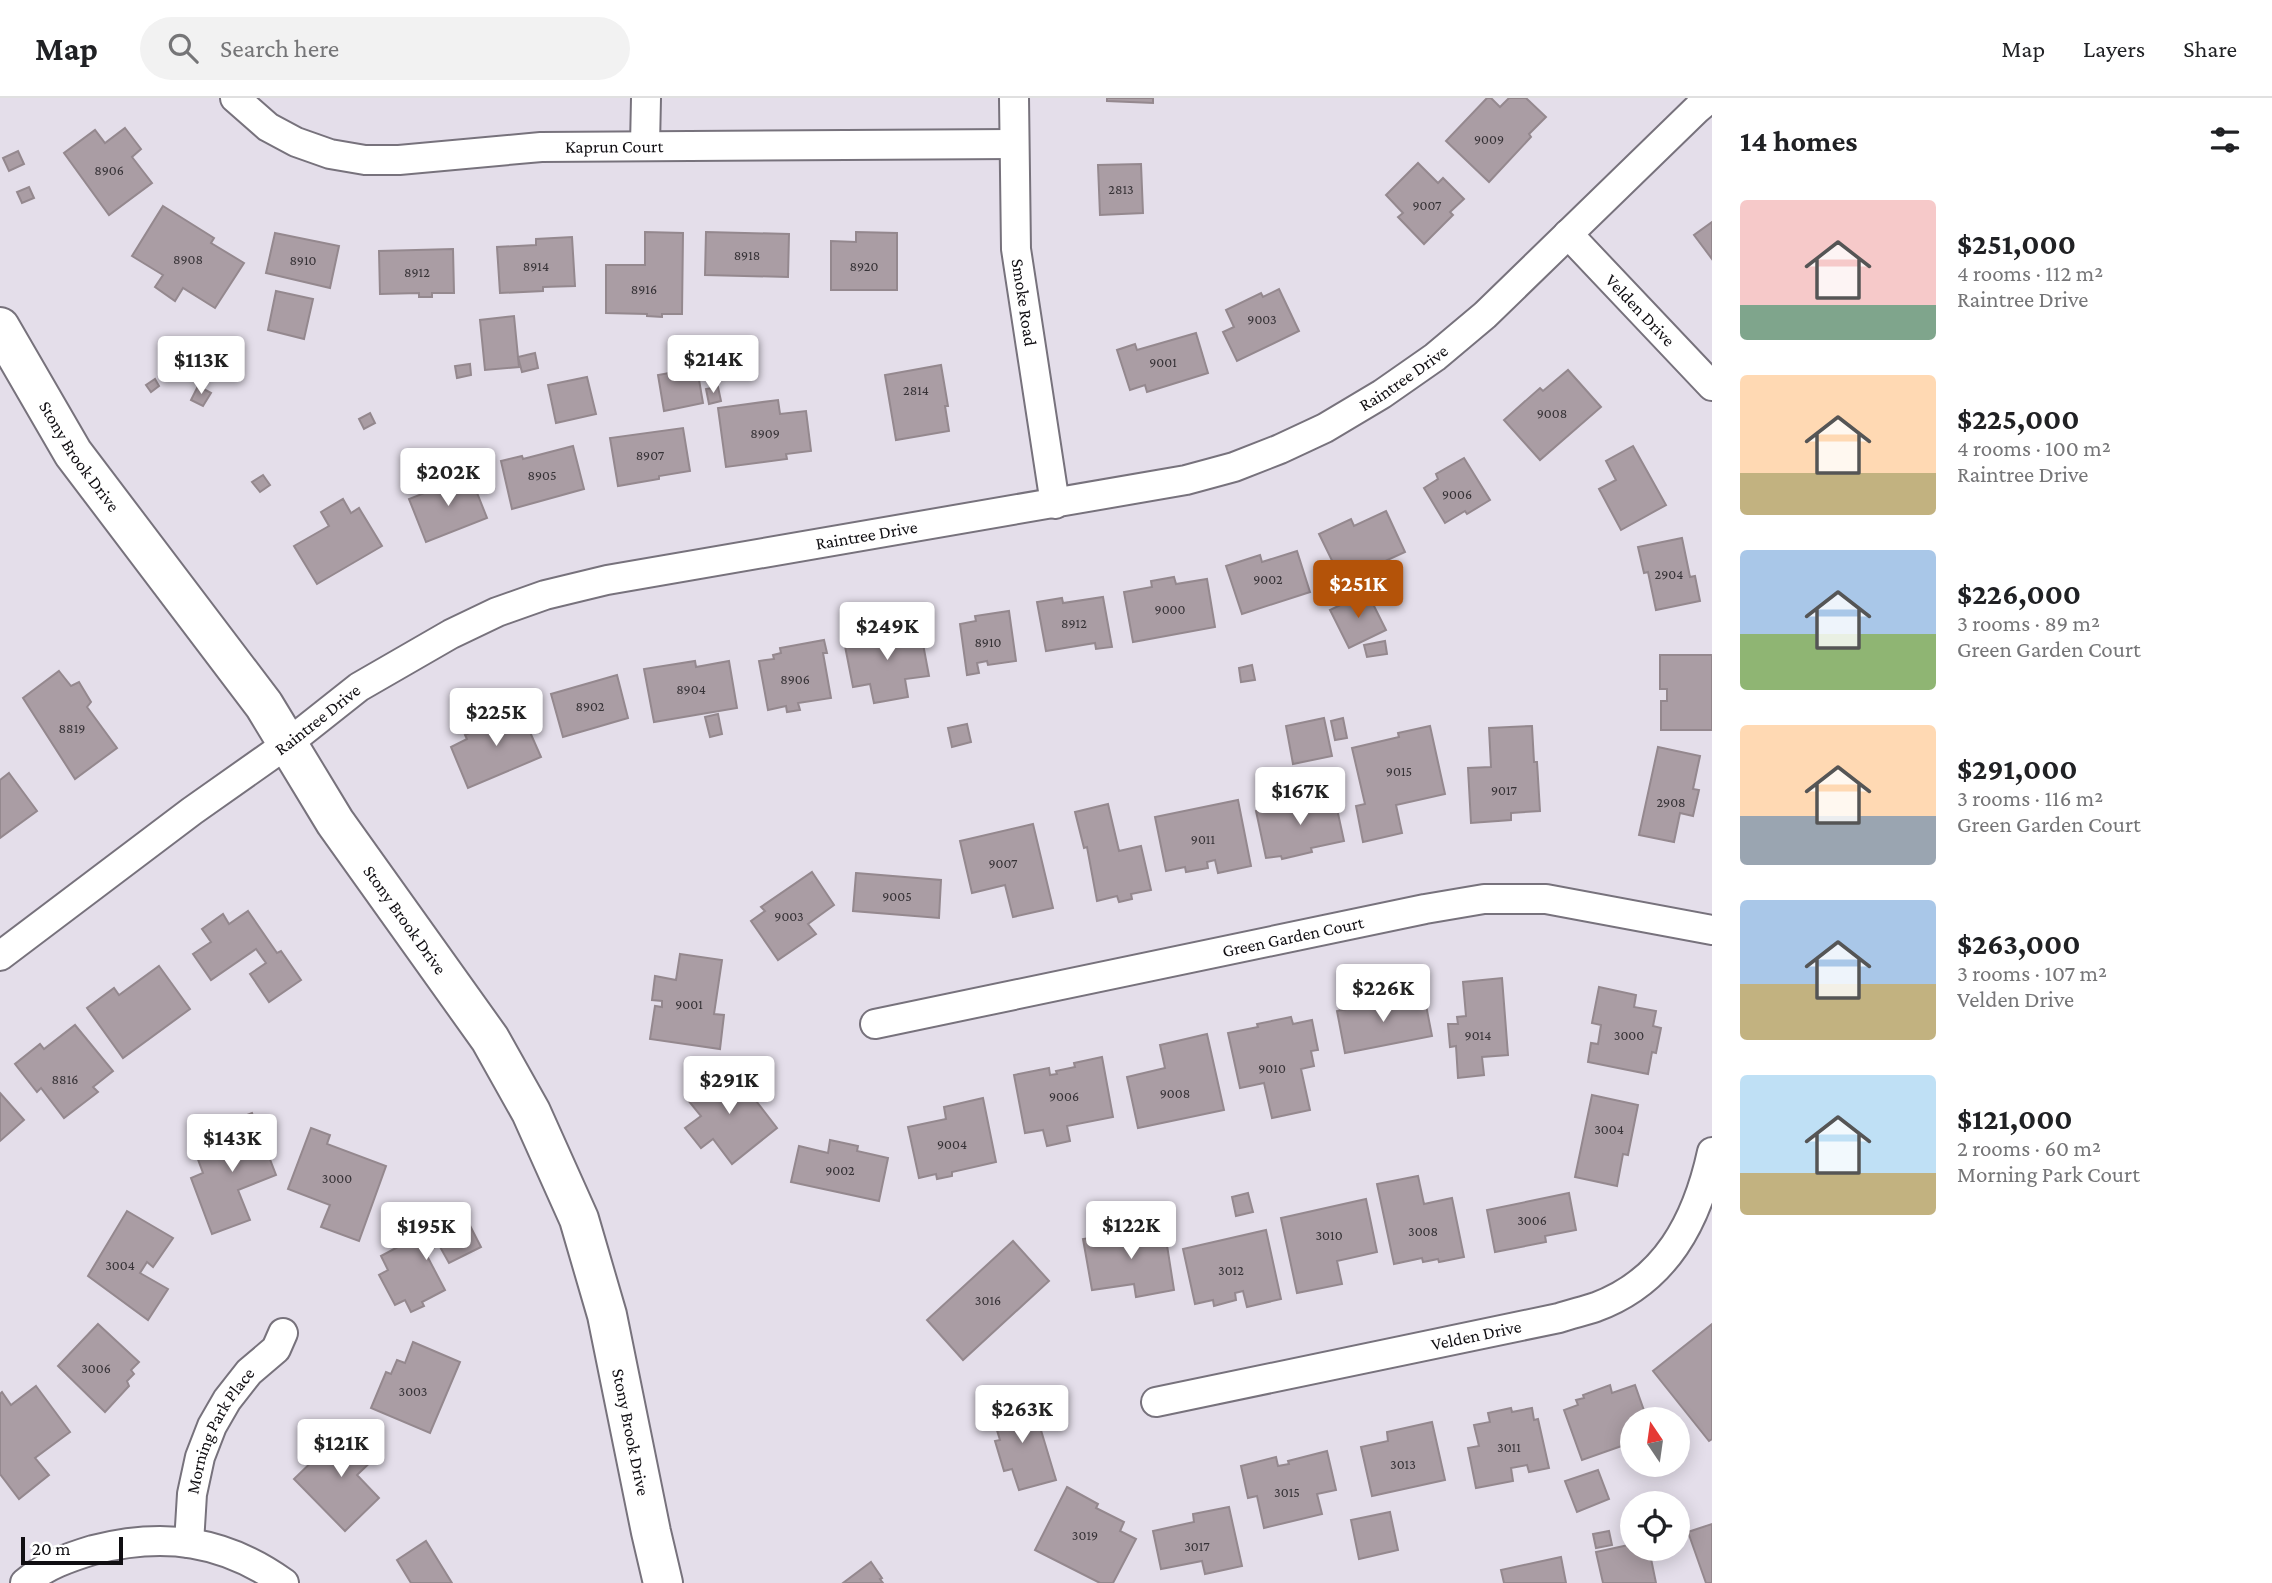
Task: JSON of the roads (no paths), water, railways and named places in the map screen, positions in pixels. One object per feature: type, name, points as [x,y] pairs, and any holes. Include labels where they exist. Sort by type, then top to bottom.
[{"type":"street","name":"Kaprun Court","points":[[235,98],[268,127],[296,142],[330,154],[365,160],[399,160],[541,147],[1013,144]]},
{"type":"street","points":[[645,145],[646,98]]},
{"type":"street","name":"Smoke Road","points":[[1014,98],[1016,249],[1055,504]]},
{"type":"street","name":"Raintree Drive","points":[[0,956],[192,811],[287,744],[359,687],[451,634],[497,612],[607,580],[1186,480],[1234,467],[1325,428],[1382,394],[1435,357],[1485,315],[1710,98]]},
{"type":"street","name":"Velden Drive","points":[[1568,234],[1712,386]]},
{"type":"street","name":"Stony Brook Drive","points":[[0,327],[73,453],[264,705],[335,822],[490,1039],[537,1124],[579,1219],[607,1315],[663,1583]]},
{"type":"street","name":"Green Garden Court","points":[[875,1024],[1424,909],[1484,899],[1546,899],[1712,930]]},
{"type":"street","name":"Velden Drive","points":[[1156,1402],[1559,1318],[1598,1306],[1637,1284],[1660,1265],[1679,1241],[1702,1195],[1712,1152]]},
{"type":"street","name":"Morning Park Place","points":[[189,1543],[192,1494],[200,1457],[212,1426],[227,1400],[249,1372],[276,1349],[283,1333]]},
{"type":"street","points":[[25,1583],[46,1568],[76,1555],[108,1546],[155,1540],[189,1543],[230,1552],[266,1570],[284,1583]]}]
